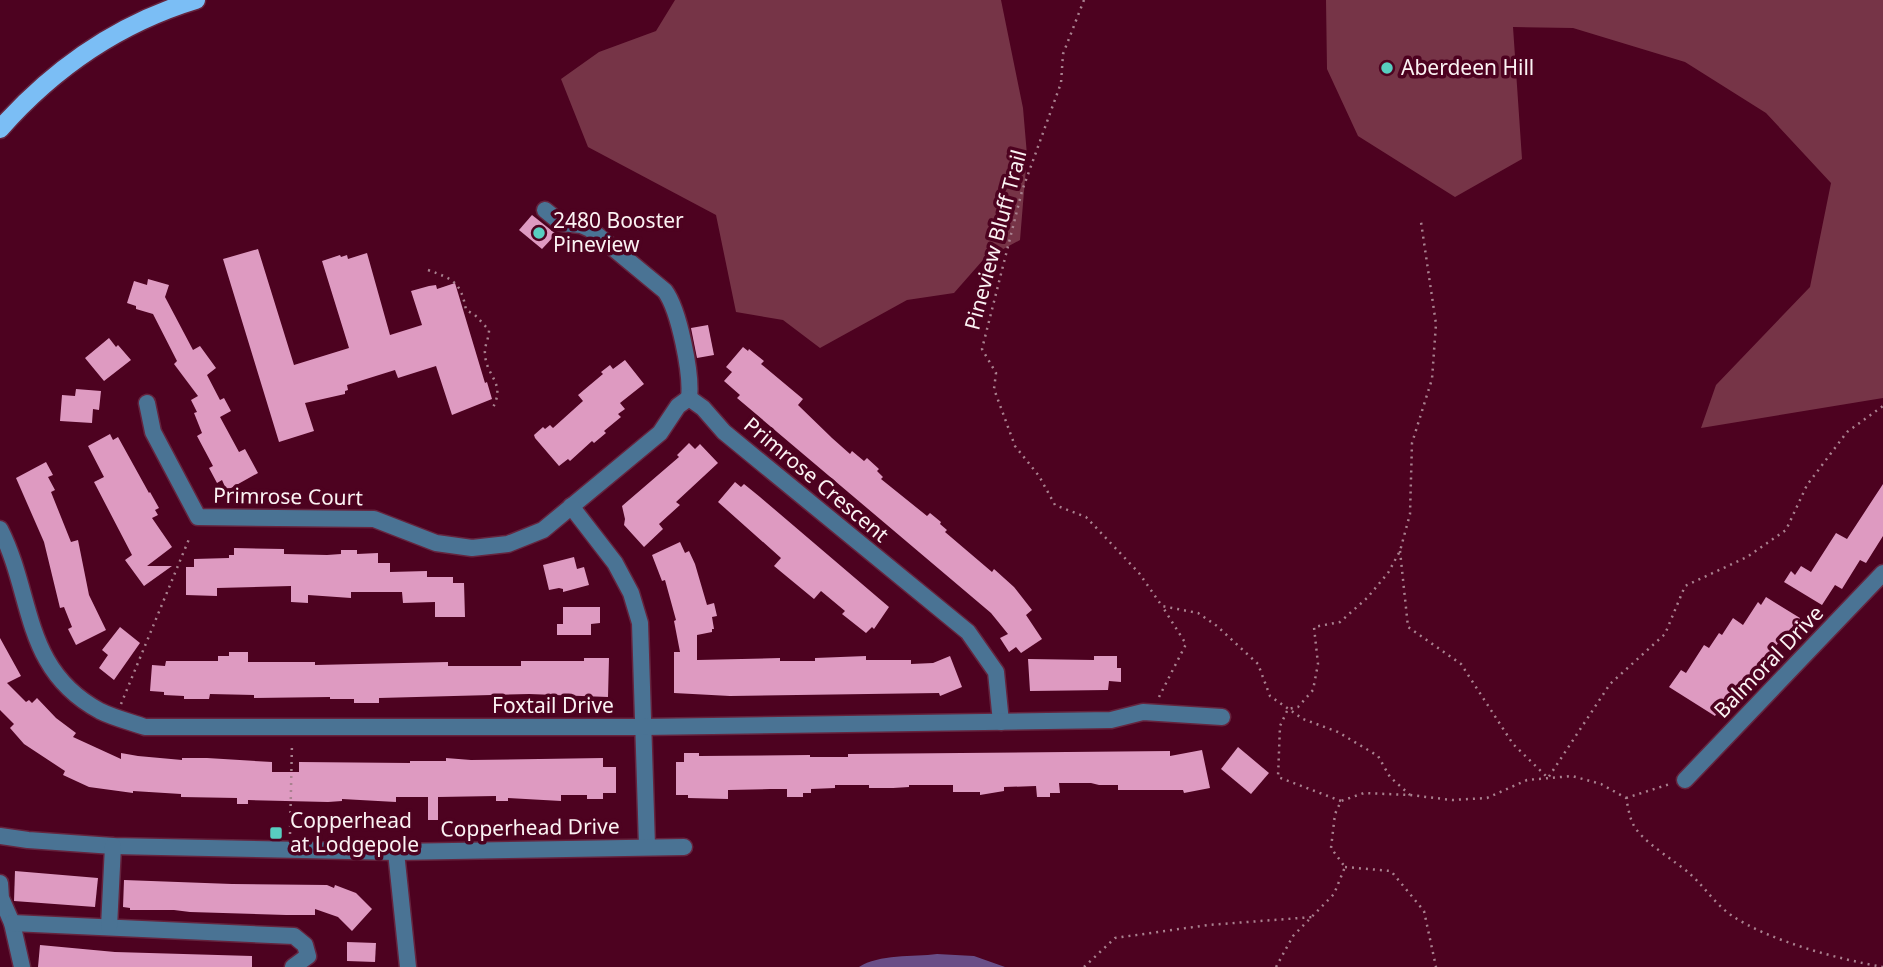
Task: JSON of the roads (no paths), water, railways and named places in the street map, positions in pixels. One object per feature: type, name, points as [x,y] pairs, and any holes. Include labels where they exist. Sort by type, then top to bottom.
[{"type":"main road","points":[[0,129],[39,87],[97,43],[162,10],[196,0]]},
{"type":"street","points":[[545,210],[561,223],[582,225],[590,229],[666,291],[673,305],[691,384],[689,398],[678,406],[660,433],[571,506],[615,563],[631,593],[640,624],[647,846]]},
{"type":"street","name":"Primrose Crescent","points":[[689,398],[703,408],[724,432],[968,632],[996,672],[1001,722]]},
{"type":"street","name":"Primrose Court","points":[[147,403],[153,432],[198,517],[374,519],[436,543],[472,548],[508,544],[543,530],[571,506]]},
{"type":"street","name":"Foxtail Drive","points":[[0,528],[8,544],[34,637],[53,671],[76,696],[102,712],[145,727],[643,727],[1001,722],[1111,720],[1143,712],[1222,717]]},
{"type":"street","name":"Balmoral Drive","points":[[1685,780],[1883,573]]},
{"type":"street","name":"Copperhead Drive","points":[[0,836],[113,846],[396,852],[684,847]]},
{"type":"street","points":[[109,928],[113,846]]},
{"type":"street","points":[[396,852],[408,967]]},
{"type":"street","points":[[0,883],[1,898],[12,923],[22,967]]},
{"type":"street","points":[[12,923],[294,936],[305,945],[308,956],[293,967]]},
{"type":"place","name":"Aberdeen Hill","points":[[1387,68]]},
{"type":"place","name":"2480 Booster Pineview","points":[[539,233]]},
{"type":"place","name":"Copperhead at Lodgepole","points":[[276,833]]}]
